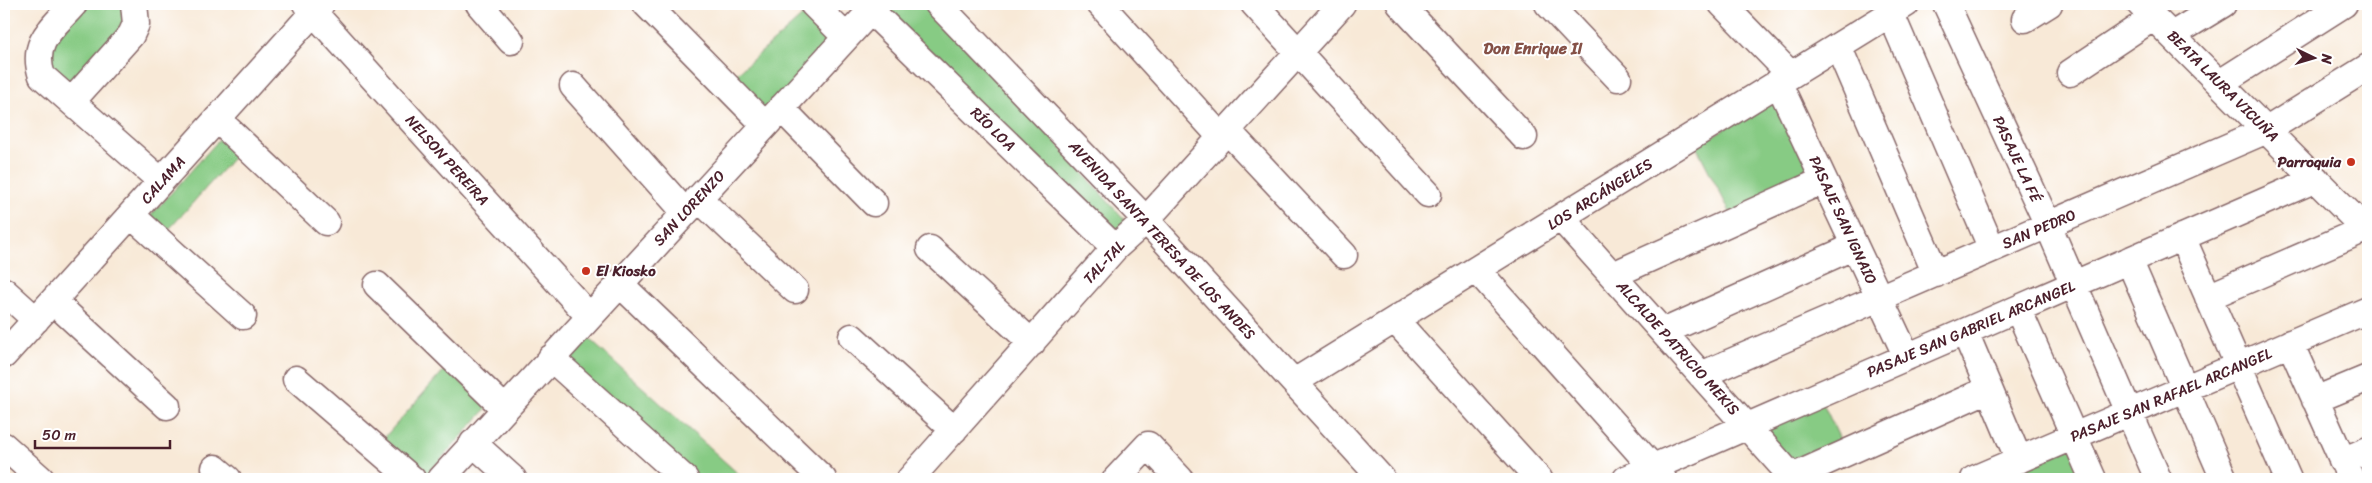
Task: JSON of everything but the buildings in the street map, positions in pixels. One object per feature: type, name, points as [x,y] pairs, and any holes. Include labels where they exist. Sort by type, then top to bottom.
[{"type":"street","points":[[74,4],[39,45],[37,58],[42,76],[161,181]]},
{"type":"street","points":[[72,102],[131,35],[136,24],[134,4]]},
{"type":"street","points":[[478,4],[511,41]]},
{"type":"street","points":[[646,4],[874,203]]},
{"type":"street","points":[[813,4],[846,37]]},
{"type":"street","name":"AVENIDA SANTA TERESA DE LOS ANDES","points":[[938,4],[1146,220],[1382,479]]},
{"type":"street","points":[[1100,4],[1224,134],[1344,255]]},
{"type":"street","points":[[1254,4],[1428,194]]},
{"type":"street","name":"TAL-TAL","points":[[910,479],[1115,248],[1146,220],[1342,4]]},
{"type":"street","points":[[1400,4],[1524,137]]},
{"type":"street","points":[[1548,4],[1618,78]]},
{"type":"street","name":"PASAJE SAN IGNAIO","points":[[1722,4],[1785,79],[1824,180],[1907,357]]},
{"type":"street","name":"PASAJE LA FÉ","points":[[1946,4],[2048,225],[2158,479]]},
{"type":"street","points":[[2025,19],[2049,4]]},
{"type":"street","points":[[2172,35],[2223,4]]},
{"type":"street","points":[[2220,83],[2344,4]]},
{"type":"street","name":"CALAMA","points":[[4,355],[218,119],[313,7]]},
{"type":"street","name":"NELSON PEREIRA","points":[[313,7],[589,316]]},
{"type":"street","name":"SAN LORENZO","points":[[441,479],[874,7]]},
{"type":"street","name":"RÍO LOA","points":[[874,7],[1115,248]]},
{"type":"street","points":[[1898,8],[1992,249]]},
{"type":"street","name":"LOS ARCÁNGELES","points":[[1294,382],[1396,321],[1898,8]]},
{"type":"street","points":[[2070,73],[2147,10]]},
{"type":"street","name":"BEATA LAURA VICUÑA","points":[[2147,10],[2367,231]]},
{"type":"street","points":[[1838,46],[1936,274]]},
{"type":"street","name":"SAN PEDRO","points":[[1701,375],[2267,130],[2368,67]]},
{"type":"street","points":[[573,86],[691,205],[795,290]]},
{"type":"street","points":[[218,119],[326,222]]},
{"type":"street","name":"PASAJE SAN GABRIEL ARCANGEL","points":[[1626,479],[1658,473],[1747,426],[2316,179]]},
{"type":"street","points":[[1612,275],[1824,180]]},
{"type":"street","points":[[131,215],[243,316]]},
{"type":"street","name":"ALCALDE PATRICIO MEKIS","points":[[1561,218],[1793,478]]},
{"type":"street","points":[[2208,296],[2367,231]]},
{"type":"street","points":[[2182,238],[2288,479]]},
{"type":"street","points":[[1663,332],[1855,246]]},
{"type":"street","points":[[930,249],[1032,343]]},
{"type":"street","points":[[2129,260],[2224,479]]},
{"type":"street","points":[[1477,270],[1658,473]]},
{"type":"street","points":[[619,283],[823,479]]},
{"type":"street","points":[[377,285],[505,409]]},
{"type":"street","points":[[4,291],[44,311],[167,406]]},
{"type":"street","points":[[2018,309],[2093,479]]},
{"type":"street","name":"PASAJE SAN RAFAEL ARCANGEL","points":[[1974,479],[2368,310]]},
{"type":"street","points":[[1396,321],[1539,479]]},
{"type":"street","points":[[1965,332],[2019,460]]},
{"type":"street","points":[[852,337],[954,430]]},
{"type":"street","points":[[2290,343],[2346,470],[2368,450]]},
{"type":"street","points":[[551,358],[685,479]]},
{"type":"street","points":[[2315,400],[2368,378]]},
{"type":"street","points":[[296,379],[412,479]]},
{"type":"street","points":[[1793,478],[1989,389]]},
{"type":"street","points":[[473,444],[513,479]]},
{"type":"street","points":[[1116,479],[1148,445],[1180,479]]},
{"type":"street","points":[[4,446],[41,479]]},
{"type":"green space","points":[[79,4],[125,4],[128,29],[79,87],[55,85],[41,51]]},
{"type":"green space","points":[[877,4],[935,4],[1126,222],[1112,236]]},
{"type":"green space","points":[[815,5],[846,37],[765,125],[725,84]]},
{"type":"green space","points":[[1778,96],[1817,178],[1732,216],[1696,146]]},
{"type":"green space","points":[[225,133],[241,149],[163,236],[146,221]]},
{"type":"green space","points":[[577,328],[744,479],[685,479],[551,358]]},
{"type":"green space","points":[[446,368],[488,407],[425,477],[383,439]]},
{"type":"green space","points":[[1822,401],[1845,450],[1796,471],[1757,429]]},
{"type":"green space","points":[[2074,436],[2093,479],[1974,479]]},
{"type":"place","name":"Parroquia","points":[[2351,162]]},
{"type":"place","name":"El Kiosko","points":[[586,271]]},
{"type":"district","name":"Don Enrique II","points":[[1533,48]]}]
